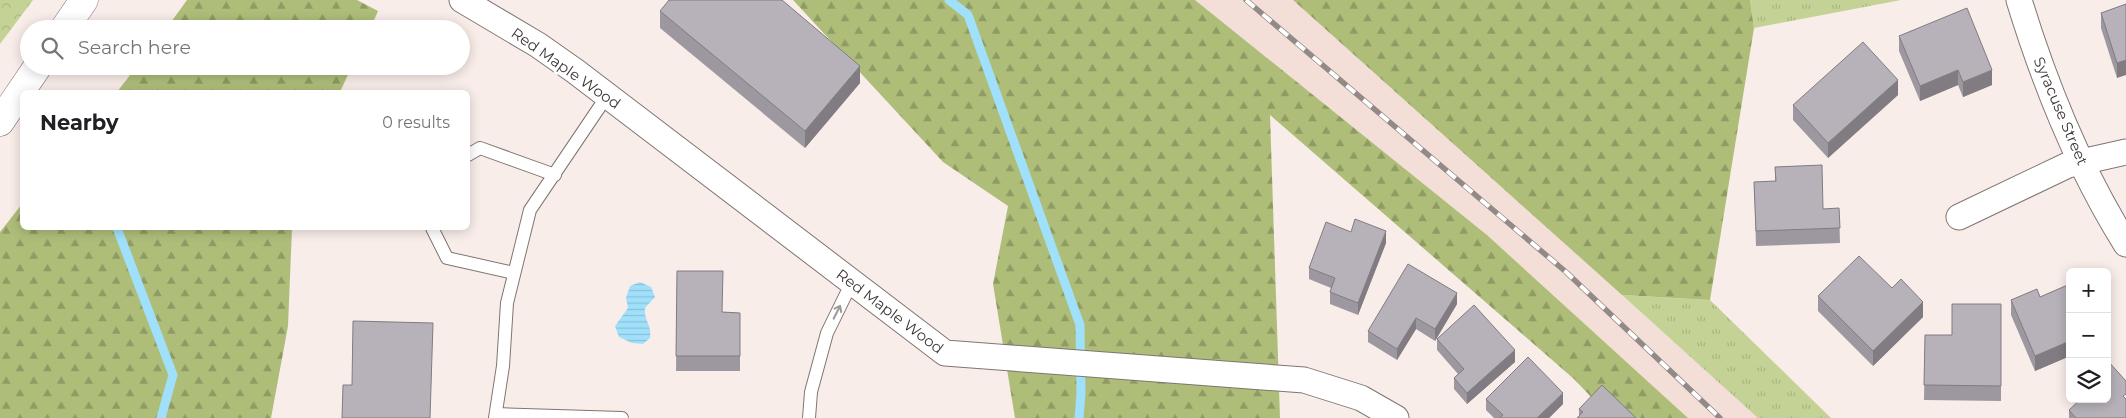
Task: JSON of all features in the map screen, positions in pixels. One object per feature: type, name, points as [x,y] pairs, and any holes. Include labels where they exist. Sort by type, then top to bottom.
[{"type":"main road","points":[[70,20],[84,0]]},
{"type":"main road","points":[[22,90],[32,75]]},
{"type":"main road","points":[[0,122],[20,93]]},
{"type":"street","name":"Red Maple Wood","points":[[462,0],[538,45],[945,353],[1304,380],[1361,398],[1396,418]]},
{"type":"street","name":"Syracuse Street","points":[[2019,0],[2032,42],[2071,143],[2126,244]]},
{"type":"street","points":[[1958,216],[2068,165],[2126,152]]},
{"type":"lane","points":[[607,96],[530,210],[507,303],[503,366],[496,416],[622,418]]},
{"type":"lane","points":[[470,154],[480,148],[555,175]]},
{"type":"lane","points":[[433,230],[447,258],[514,273]]},
{"type":"lane","points":[[809,418],[812,392],[826,333],[852,282]]},
{"type":"shaded area","points":[[1195,0],[1293,0],[1759,418],[1688,418],[1487,235]]},
{"type":"green space","points":[[0,0],[33,0],[0,44]]},
{"type":"green space","points":[[187,0],[357,0],[378,11],[374,20],[173,20]]},
{"type":"green space","points":[[793,0],[1195,0],[1487,235],[1688,418],[1611,418],[1574,379],[1270,115],[1280,418],[1015,418],[993,284],[1008,206],[943,162]]},
{"type":"green space","points":[[1293,0],[1750,0],[1754,28],[1710,300],[1622,295]]},
{"type":"green space","points":[[1750,0],[1901,0],[1754,28]]},
{"type":"green space","points":[[130,75],[348,75],[341,90],[119,90]]},
{"type":"green space","points":[[20,207],[20,230],[292,230],[288,326],[271,418],[0,418],[0,232]]},
{"type":"green space","points":[[1622,295],[1710,300],[1831,418],[1758,418]]},
{"type":"water","points":[[640,282],[651,287],[655,297],[645,308],[650,338],[643,344],[632,343],[619,337],[615,326],[628,308],[626,298],[630,286]]},
{"type":"building","points":[[669,0],[782,0],[860,66],[805,131],[660,11]]},
{"type":"building","points":[[2126,4],[2126,60],[2117,63],[2101,13]]},
{"type":"building","points":[[1967,8],[1992,70],[1963,82],[1958,70],[1920,86],[1899,36]]},
{"type":"building","points":[[1863,42],[1898,80],[1828,143],[1793,105]]},
{"type":"building","points":[[1822,165],[1823,209],[1839,208],[1840,228],[1756,231],[1754,182],[1776,181],[1775,167]]},
{"type":"building","points":[[1355,219],[1386,231],[1358,303],[1330,292],[1335,278],[1309,268],[1326,222],[1351,232]]},
{"type":"building","points":[[1859,256],[1892,288],[1901,279],[1923,302],[1873,351],[1818,296]]},
{"type":"building","points":[[1408,264],[1457,293],[1435,329],[1416,318],[1397,349],[1368,331]]},
{"type":"building","points":[[677,271],[723,271],[722,312],[740,313],[740,356],[676,356]]},
{"type":"building","points":[[2066,286],[2066,343],[2035,356],[2011,300],[2037,289],[2040,297]]},
{"type":"building","points":[[1952,304],[2001,304],[2001,386],[1924,385],[1925,335],[1952,335]]},
{"type":"building","points":[[1474,305],[1515,350],[1467,393],[1454,378],[1464,369],[1437,339]]},
{"type":"building","points":[[353,321],[433,323],[430,418],[342,418],[343,385],[352,385]]},
{"type":"building","points":[[1528,357],[1563,393],[1537,418],[1500,418],[1503,415],[1486,399]]},
{"type":"building","points":[[2111,364],[2126,381],[2126,394],[2123,396],[2126,399],[2126,418],[2076,418],[2069,410],[2077,403],[2111,403]]},
{"type":"building","points":[[1602,385],[1636,418],[1577,418],[1583,412],[1579,409]]},
{"type":"waterway","points":[[949,0],[968,15],[1080,325],[1081,393],[1079,418]]},
{"type":"waterway","points":[[118,230],[173,375],[161,418]]},
{"type":"railway","points":[[1246,0],[1566,272],[1720,418]]}]
